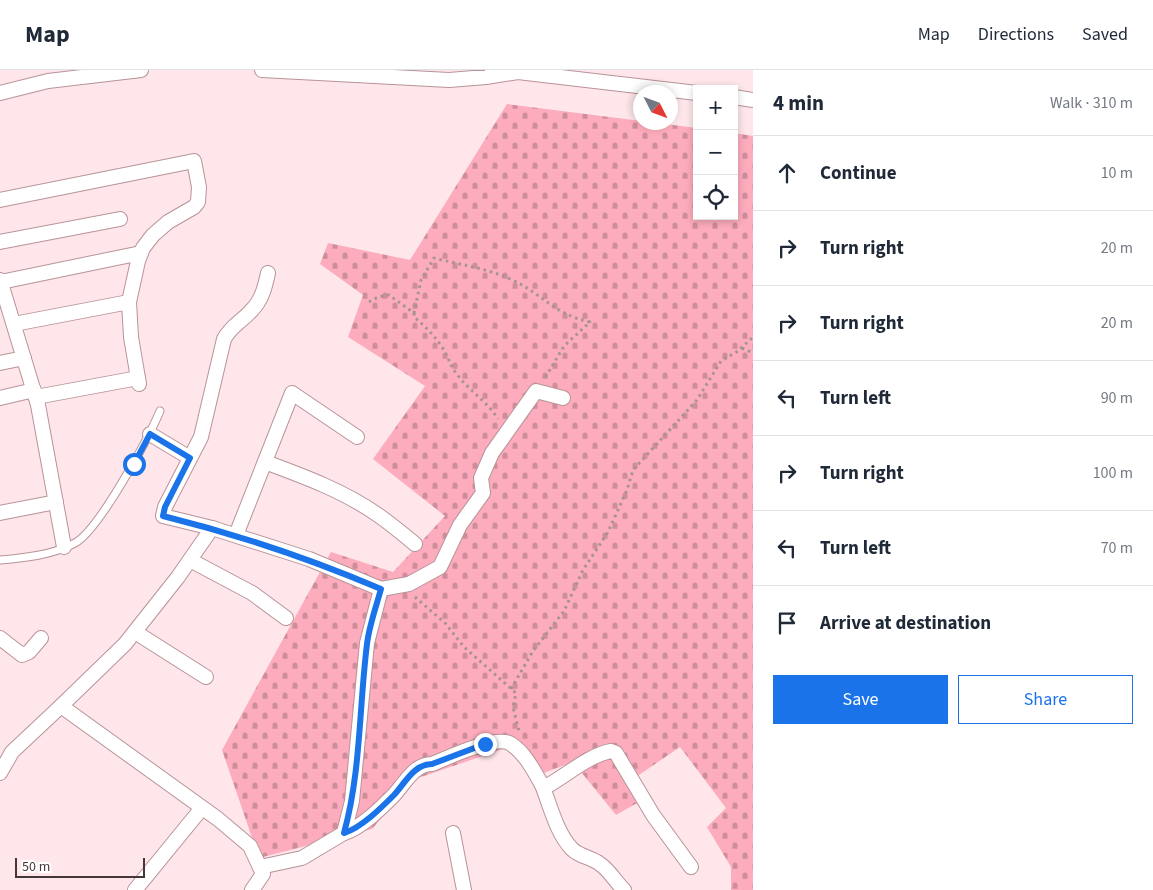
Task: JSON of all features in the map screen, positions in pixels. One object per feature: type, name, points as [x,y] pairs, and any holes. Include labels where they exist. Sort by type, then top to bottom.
[{"type":"street","points":[[0,93],[48,81],[141,70]]},
{"type":"street","points":[[262,70],[450,80],[486,78],[518,72],[693,93]]},
{"type":"street","points":[[738,98],[753,100]]},
{"type":"street","points":[[0,200],[194,162],[199,186],[198,202],[194,208],[168,222],[153,235],[141,253],[129,302],[131,337],[138,381],[0,398]]},
{"type":"street","points":[[0,242],[120,219]]},
{"type":"street","points":[[64,547],[35,394],[24,358],[8,317],[0,281],[141,253]]},
{"type":"street","points":[[268,273],[265,289],[259,301],[250,312],[231,327],[224,339],[201,437],[165,507],[163,516],[236,535],[309,559],[381,589],[409,584],[440,566],[460,525],[483,493],[481,478],[492,453],[536,391],[563,398]]},
{"type":"street","points":[[8,317],[129,302]]},
{"type":"street","points":[[0,363],[24,358]]},
{"type":"street","points":[[236,535],[292,393],[357,437]]},
{"type":"street","points":[[150,434],[190,458]]},
{"type":"street","points":[[265,462],[322,483],[377,514],[415,544]]},
{"type":"street","points":[[0,513],[56,502]]},
{"type":"street","points":[[0,773],[12,752],[135,632],[212,528]]},
{"type":"street","points":[[190,560],[252,593],[286,618]]},
{"type":"street","points":[[344,833],[352,801],[362,723],[367,643],[381,589]]},
{"type":"street","points":[[135,632],[206,677]]},
{"type":"street","points":[[0,638],[22,655],[29,652],[41,638]]},
{"type":"street","points":[[61,706],[202,808],[250,846],[263,874],[252,890]]},
{"type":"street","points":[[260,867],[302,858],[357,826],[393,796],[416,769],[424,764],[432,764],[485,744],[506,742],[511,744],[526,759],[542,785],[558,824],[571,848],[580,856],[590,858],[602,865],[624,890]]},
{"type":"street","points":[[542,785],[547,786],[569,774],[582,763],[604,752],[616,753],[653,815],[691,867]]},
{"type":"street","points":[[134,890],[202,808]]},
{"type":"street","points":[[453,834],[464,890]]},
{"type":"lane","points":[[0,560],[26,558],[64,547],[76,542],[89,530],[134,464],[160,411]]},
{"type":"path","points":[[509,430],[501,423],[489,404],[471,391],[455,372],[444,350],[430,331],[414,317],[421,280],[434,258],[485,268],[514,280],[559,312],[590,322],[564,346],[536,391]]},
{"type":"path","points":[[369,302],[378,297],[389,295],[414,313]]},
{"type":"path","points":[[511,689],[533,652],[564,610],[583,570],[608,532],[627,490],[633,470],[697,400],[721,361],[742,348],[753,337]]},
{"type":"path","points":[[742,348],[753,353]]},
{"type":"path","points":[[413,595],[445,623],[464,647],[516,693],[512,707],[521,740]]},
{"type":"green space","points":[[507,104],[633,120],[633,130],[678,130],[678,126],[693,127],[693,220],[738,220],[738,134],[753,136],[753,890],[731,890],[731,867],[707,827],[726,808],[680,747],[636,777],[639,802],[616,815],[573,762],[538,775],[506,748],[415,779],[372,829],[259,858],[222,750],[331,552],[393,572],[445,516],[373,459],[425,386],[348,337],[363,295],[320,264],[328,243],[410,260]]},
{"type":"route","points":[[134,464],[150,434],[190,458],[165,507],[163,516],[212,528],[309,559],[381,589],[367,643],[362,723],[352,801],[344,833],[357,826],[393,796],[416,769],[424,764],[432,764],[485,744]]}]
